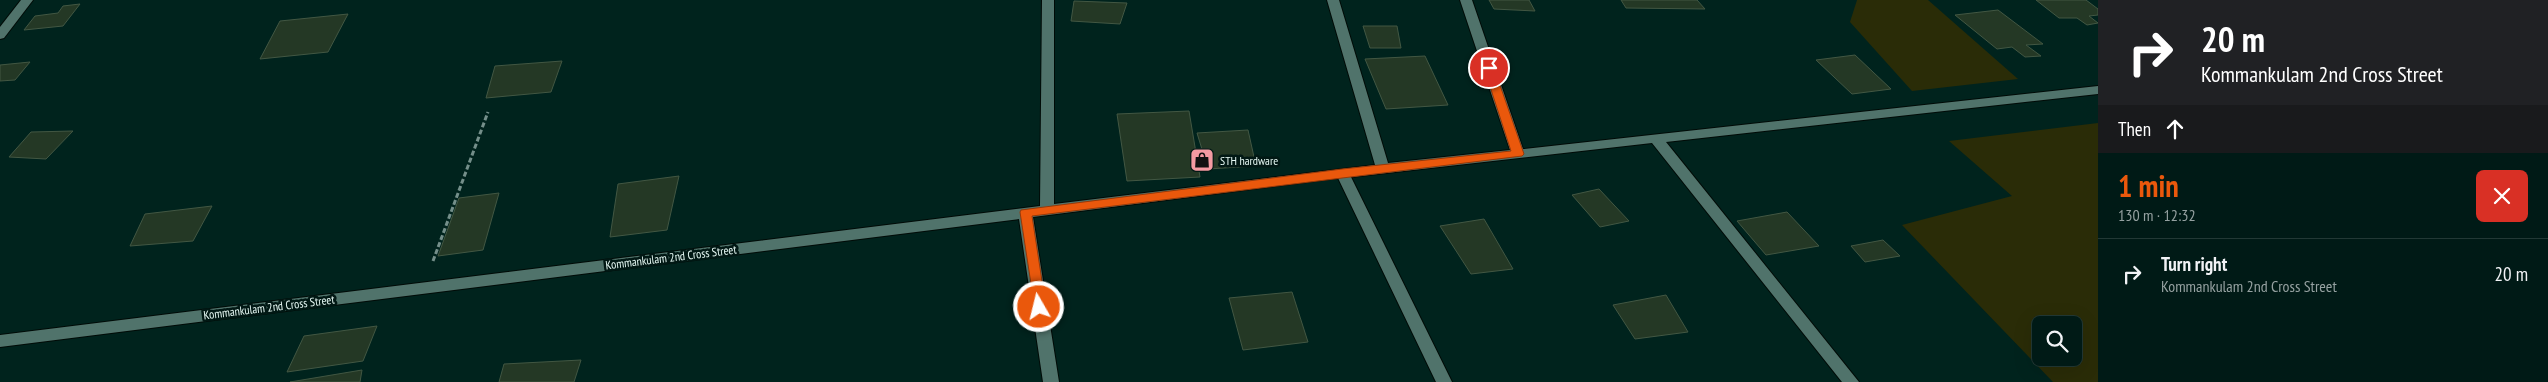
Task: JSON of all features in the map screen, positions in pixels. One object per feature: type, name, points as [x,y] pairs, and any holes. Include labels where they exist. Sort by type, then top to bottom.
[{"type":"street","points":[[0,35],[27,0]]},
{"type":"street","points":[[1047,210],[1048,0]]},
{"type":"street","points":[[1333,0],[1383,168]]},
{"type":"street","points":[[1466,0],[1518,154]]},
{"type":"street","name":"Kommankulam 2nd Cross Street","points":[[0,341],[1383,168],[2098,90]]},
{"type":"street","points":[[1656,139],[1851,382]]},
{"type":"street","points":[[1342,173],[1444,382]]},
{"type":"street","points":[[1025,212],[1051,382]]},
{"type":"path","points":[[423,288],[488,112]]},
{"type":"green space","points":[[1857,0],[1928,0],[2018,79],[1912,91],[1850,22]]},
{"type":"green space","points":[[2098,123],[2098,382],[2053,382],[2038,366],[2082,366],[2082,316],[2032,316],[2032,360],[1902,225],[2012,196],[1949,141]]},
{"type":"building","points":[[1489,0],[1529,0],[1535,11],[1494,9]]},
{"type":"building","points":[[1621,0],[1697,0],[1705,9],[1626,8]]},
{"type":"building","points":[[2036,0],[2086,0],[2098,9],[2098,15],[2089,16],[2098,23],[2087,25],[2077,18],[2059,18]]},
{"type":"building","points":[[1074,1],[1127,3],[1120,24],[1071,21]]},
{"type":"building","points":[[80,4],[63,26],[24,30],[35,16],[58,13],[63,6]]},
{"type":"building","points":[[1998,10],[2043,44],[2026,45],[2041,56],[2025,57],[2012,47],[1997,49],[1955,15]]},
{"type":"building","points":[[348,14],[328,52],[260,59],[280,21]]},
{"type":"building","points":[[1363,26],[1397,26],[1401,48],[1370,48]]},
{"type":"building","points":[[1855,55],[1891,89],[1852,94],[1816,60]]},
{"type":"building","points":[[1425,56],[1448,105],[1386,109],[1365,59]]},
{"type":"building","points":[[562,61],[551,92],[486,98],[495,66]]},
{"type":"building","points":[[30,62],[15,80],[0,81],[0,65]]},
{"type":"building","points":[[1189,111],[1200,177],[1127,181],[1117,114]]},
{"type":"building","points":[[1248,130],[1256,166],[1208,169],[1197,133]]},
{"type":"building","points":[[73,131],[46,159],[9,157],[31,132]]},
{"type":"building","points":[[679,176],[667,230],[610,237],[618,184]]},
{"type":"building","points":[[1599,189],[1629,221],[1600,227],[1572,195]]},
{"type":"building","points":[[499,193],[483,250],[438,256],[459,198]]},
{"type":"building","points":[[212,206],[193,241],[130,246],[145,214]]},
{"type":"building","points":[[1787,212],[1819,246],[1766,255],[1737,221]]},
{"type":"building","points":[[1484,219],[1513,269],[1471,274],[1440,226]]},
{"type":"building","points":[[1883,240],[1900,256],[1865,262],[1851,246]]},
{"type":"building","points":[[1292,292],[1308,342],[1243,350],[1229,298]]},
{"type":"building","points":[[1666,295],[1688,332],[1635,339],[1613,305]]},
{"type":"building","points":[[377,326],[363,361],[287,372],[304,336]]},
{"type":"building","points":[[581,360],[574,382],[499,382],[504,364]]},
{"type":"building","points":[[362,370],[360,382],[290,382]]},
{"type":"place","name":"STH hardware","points":[[1202,160]]},
{"type":"route","points":[[1039,307],[1025,212],[1342,173],[1518,154],[1489,68]]}]
